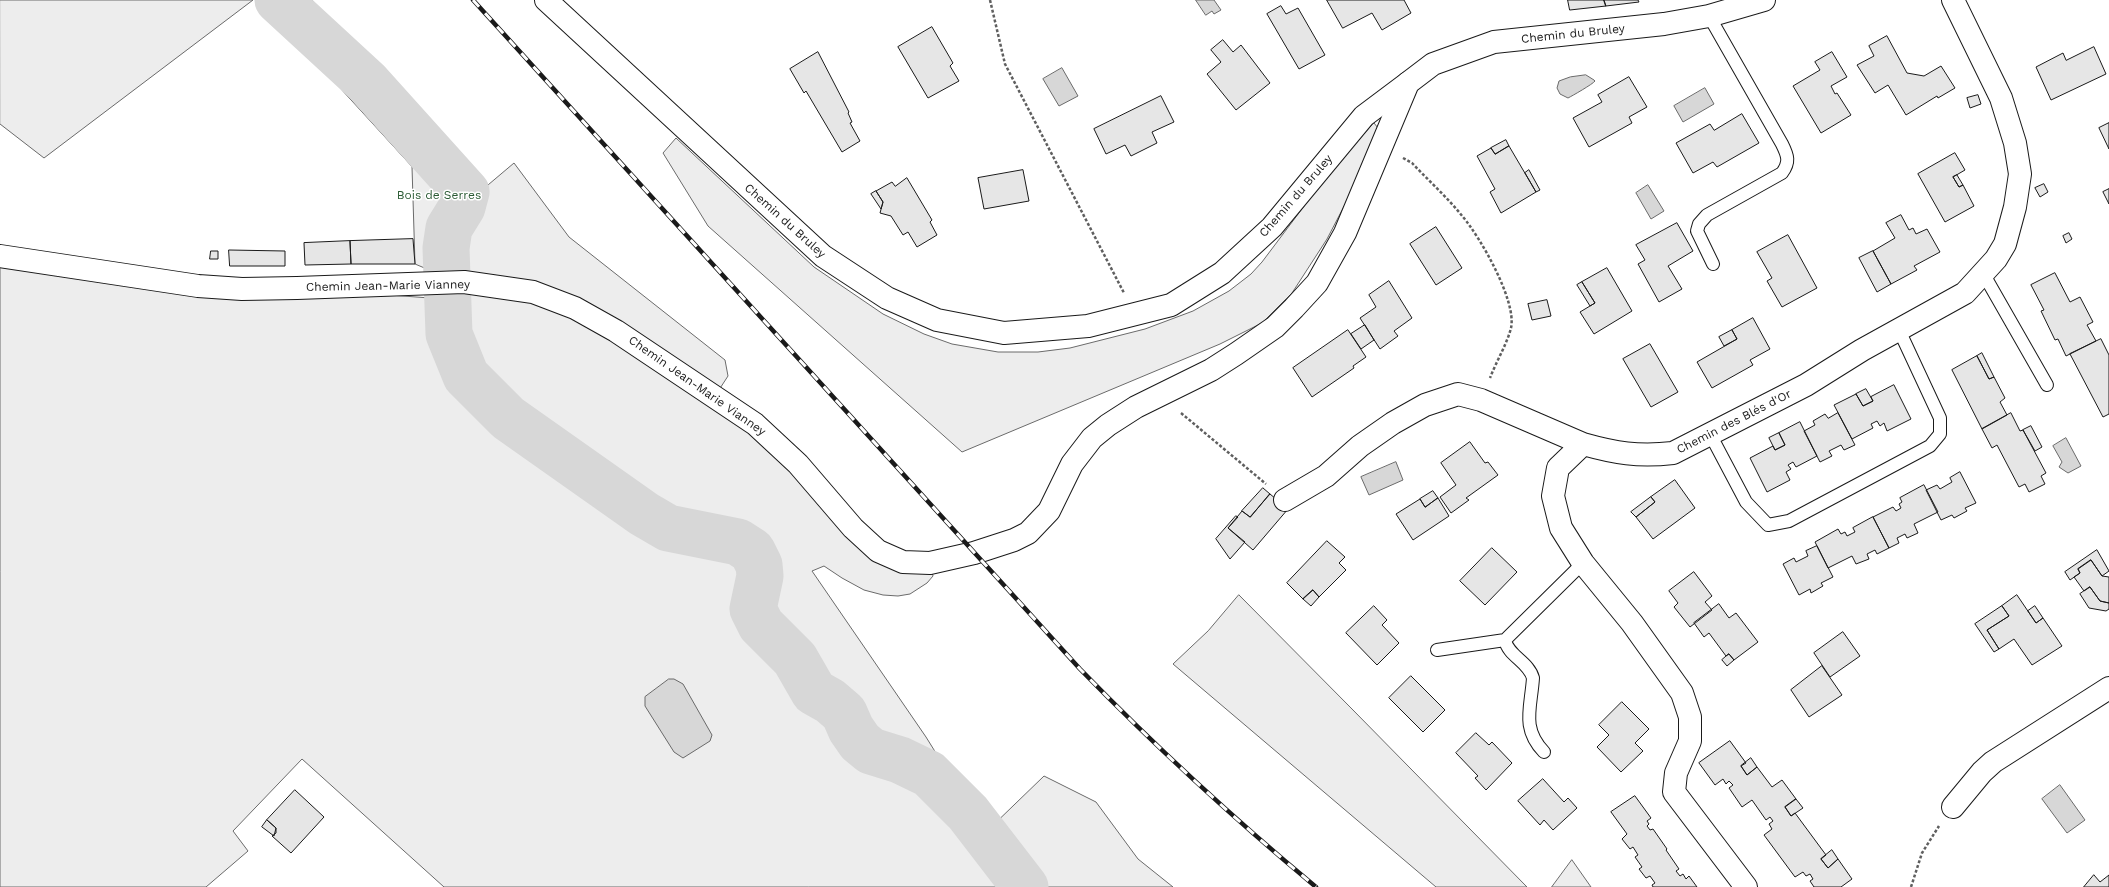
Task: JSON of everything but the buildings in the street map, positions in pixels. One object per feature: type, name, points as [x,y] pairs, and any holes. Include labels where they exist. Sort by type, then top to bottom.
[{"type":"street","name":"Chemin du Bruley","points":[[546,0],[823,256],[887,298],[937,320],[1004,333],[1088,326],[1171,305],[1222,273],[1272,227],[1364,116],[1433,64],[1494,42],[1664,24],[1709,16],[1764,0]]},
{"type":"street","name":"Chemin des Blés d'Or","points":[[1285,500],[1326,476],[1360,446],[1425,405],[1458,394],[1481,400],[1583,444],[1616,453],[1656,455],[1672,453],[1806,385],[1862,350],[1965,293],[1996,259],[2005,244],[2015,207],[2020,174],[2015,143],[2001,98],[1953,0]]},
{"type":"street","name":"Chemin Jean-Marie Vianney","points":[[0,256],[206,287],[266,289],[464,282],[533,292],[575,308],[616,331],[721,400],[764,431],[798,464],[864,539],[878,551],[903,562],[930,562],[974,553],[1014,540],[1028,533],[1049,511],[1072,464],[1092,438],[1108,425],[1136,407],[1211,370],[1258,339],[1280,322],[1310,291],[1326,267],[1353,216],[1408,83]]},
{"type":"street","points":[[1583,444],[1558,468],[1553,496],[1561,528],[1583,563],[1632,623],[1682,693],[1690,717],[1690,741],[1676,773],[1674,792],[1746,887]]},
{"type":"street","points":[[1954,807],[1982,772],[1993,762],[2109,688]]},
{"type":"lane","points":[[1709,16],[1782,144],[1788,158],[1788,166],[1782,173],[1707,215],[1699,224],[1697,231],[1713,264]]},
{"type":"lane","points":[[1983,273],[2046,385]]},
{"type":"lane","points":[[1710,434],[1746,502],[1768,525],[1789,522],[1930,446],[1940,434],[1940,418],[1899,330]]},
{"type":"lane","points":[[1437,650],[1505,640],[1583,563]]},
{"type":"lane","points":[[1505,640],[1506,646],[1531,671],[1533,678],[1528,723],[1531,736],[1544,752]]},
{"type":"path","points":[[990,0],[1005,64],[1136,314]]},
{"type":"path","points":[[1381,146],[1412,163],[1464,217],[1488,255],[1502,284],[1509,306],[1511,327],[1481,400]]},
{"type":"path","points":[[1160,395],[1285,500]]},
{"type":"path","points":[[1911,887],[1927,844],[1954,807]]},
{"type":"shaded area","points":[[0,0],[253,0],[44,158],[0,124]]},
{"type":"shaded area","points":[[260,0],[312,0],[455,162],[461,182],[470,190],[469,201],[514,163],[569,237],[725,360],[728,376],[715,396],[864,539],[930,563],[933,576],[927,583],[910,594],[898,596],[883,595],[864,590],[824,566],[812,571],[926,737],[949,774],[968,813],[985,833],[1044,776],[1096,802],[1138,859],[1173,887],[444,887],[302,759],[233,831],[248,851],[206,887],[0,887],[0,256],[297,288],[443,299],[446,277],[415,264],[412,167]]},
{"type":"shaded area","points":[[1196,0],[1214,0],[1221,10],[1214,14],[1212,11],[1206,15]]},
{"type":"shaded area","points":[[1062,68],[1078,96],[1059,106],[1043,79]]},
{"type":"shaded area","points":[[1586,75],[1595,81],[1568,98],[1560,94],[1557,88],[1559,81],[1570,77]]},
{"type":"shaded area","points":[[1705,88],[1714,104],[1683,122],[1674,106]]},
{"type":"shaded area","points":[[1374,123],[1378,128],[1352,191],[1327,239],[1292,293],[1262,323],[1220,344],[962,452],[708,226],[663,153],[676,138],[814,267],[883,314],[924,334],[952,344],[998,352],[1038,352],[1070,348],[1145,329],[1193,311],[1229,291],[1251,274],[1262,262],[1326,177]]},
{"type":"shaded area","points":[[1648,185],[1664,211],[1651,219],[1636,193]]},
{"type":"shaded area","points":[[461,358],[473,359],[479,368],[480,385],[479,390],[473,400],[462,395],[448,376],[446,364],[448,361]]},
{"type":"shaded area","points":[[2066,438],[2081,466],[2068,473],[2059,467],[2062,462],[2053,446]]},
{"type":"shaded area","points":[[1396,462],[1403,480],[1369,495],[1361,477]]},
{"type":"shaded area","points":[[1239,595],[1527,887],[1436,887],[1173,664],[1208,631]]},
{"type":"shaded area","points":[[669,679],[674,679],[683,684],[712,735],[710,741],[683,758],[674,752],[645,706],[645,697]]},
{"type":"shaded area","points":[[2060,785],[2085,820],[2067,833],[2042,799]]},
{"type":"shaded area","points":[[1572,860],[1591,887],[1552,887]]},
{"type":"waterway","points":[[278,0],[367,82],[466,192],[462,207],[449,228],[446,248],[449,334],[466,376],[508,418],[644,514],[668,528],[738,542],[752,551],[759,565],[760,576],[753,609],[761,625],[795,659],[814,692],[830,701],[844,713],[851,729],[860,742],[871,751],[900,760],[929,774],[968,813],[1025,887]]},
{"type":"railway","points":[[473,0],[1080,669],[1195,781],[1316,887]]},
{"type":"park label","name":"Bois de Serres","points":[[439,195]]}]
